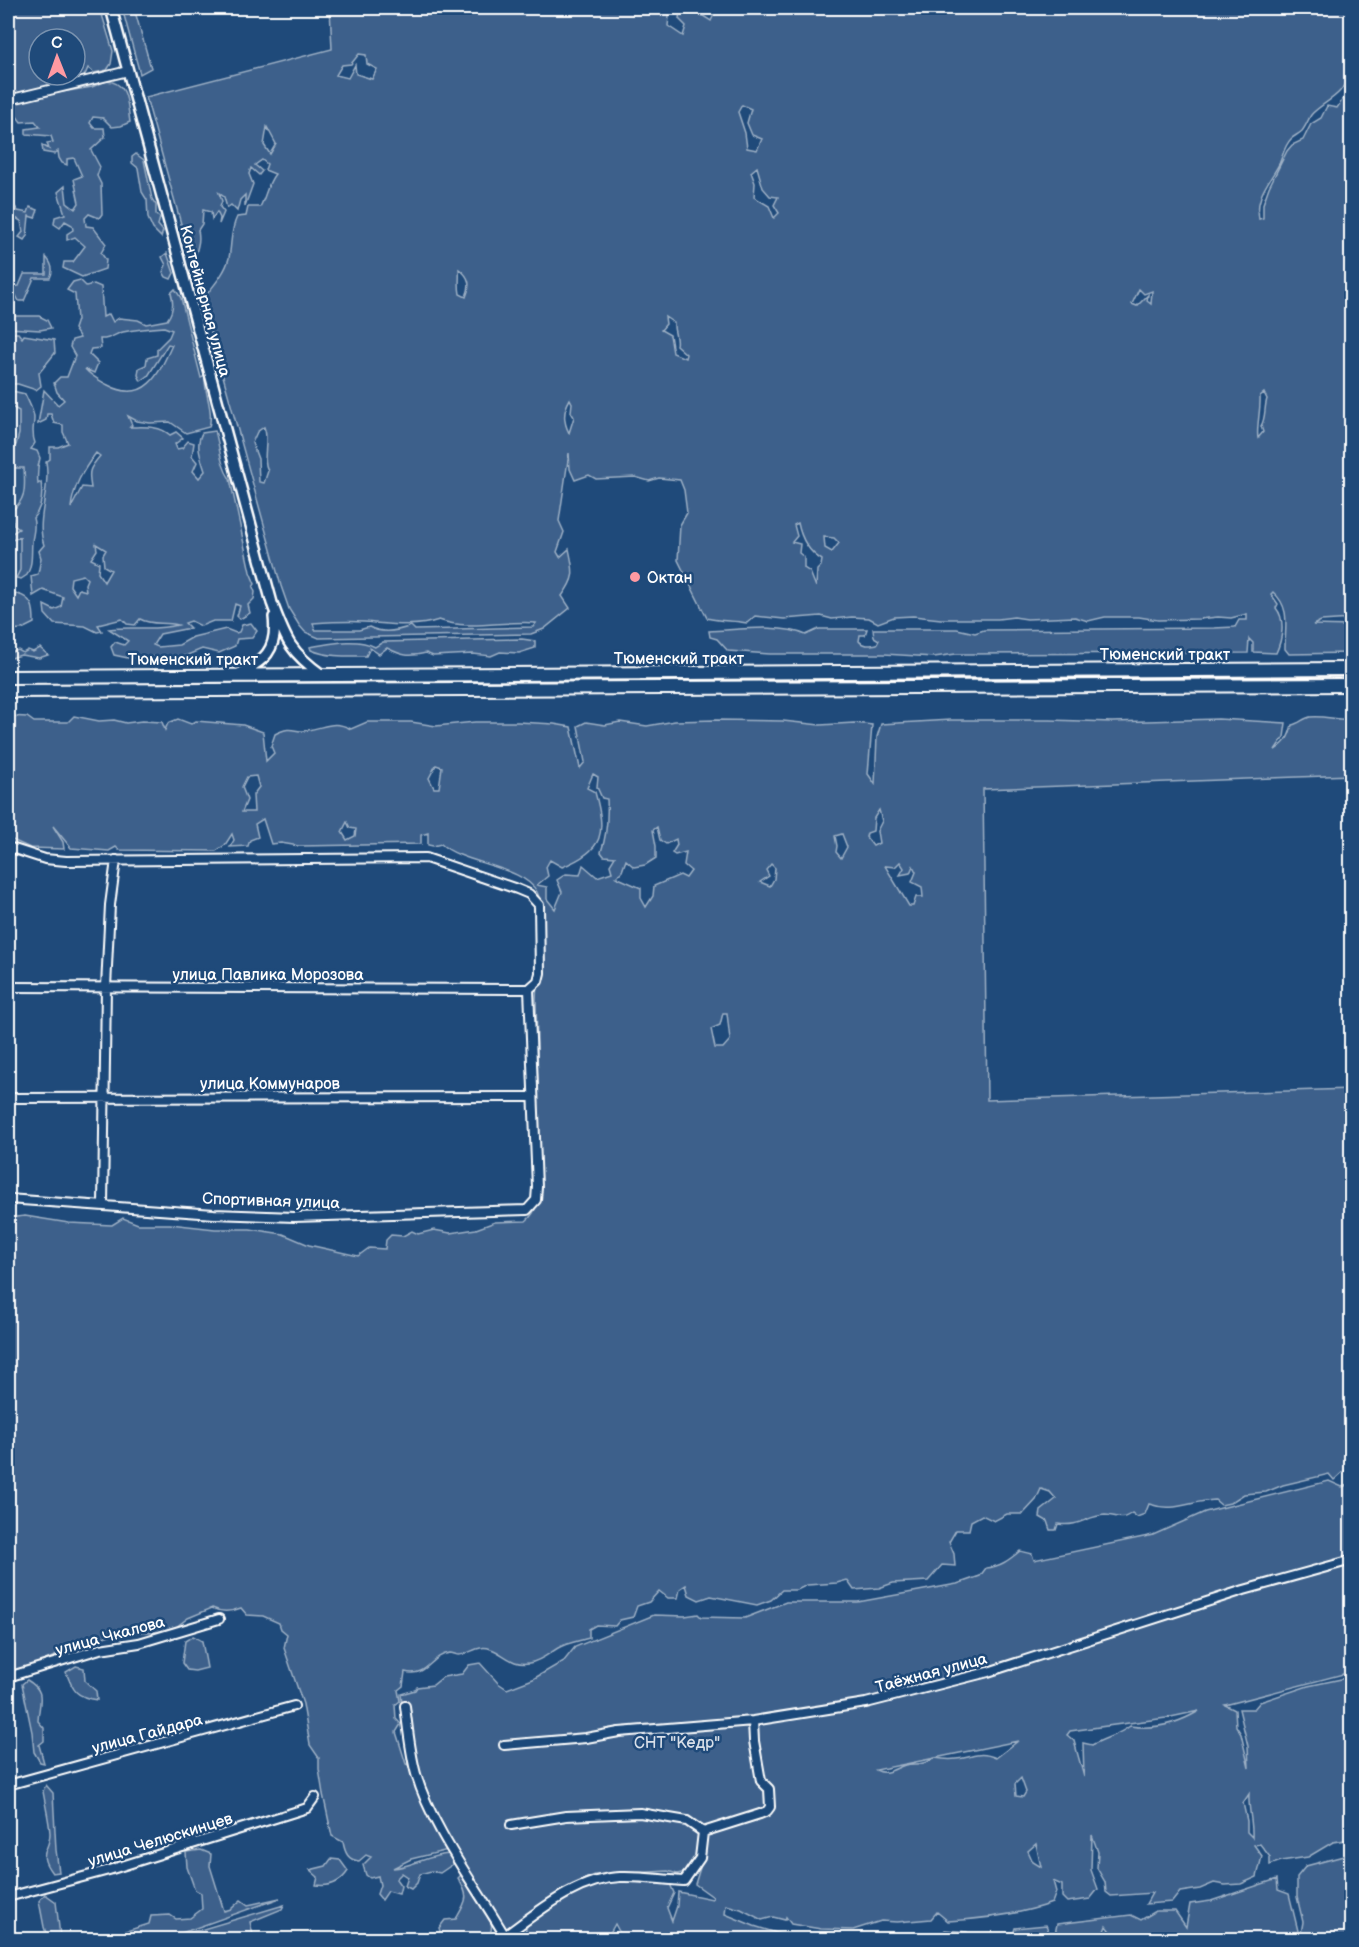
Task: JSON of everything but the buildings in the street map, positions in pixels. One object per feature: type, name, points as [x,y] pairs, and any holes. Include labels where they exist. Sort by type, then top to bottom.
[{"type":"main road","name":"Тюменский тракт","points":[[8,677],[1352,669]]},
{"type":"main road","name":"Тюменский тракт","points":[[8,691],[1352,685]]},
{"type":"street","name":"Контейнерная улица","points":[[111,8],[272,603],[290,646],[306,663],[322,675]]},
{"type":"street","points":[[8,100],[128,70]]},
{"type":"street","name":"Контейнерная улица","points":[[236,676],[254,667],[270,651],[274,636],[272,603]]},
{"type":"street","points":[[8,847],[45,859],[426,858],[517,889],[536,899],[539,905],[540,973],[538,981],[529,989],[533,1097]]},
{"type":"street","points":[[103,1205],[106,987],[110,905],[116,860]]},
{"type":"street","name":"улица Павлика Морозова","points":[[8,987],[529,989]]},
{"type":"street","name":"улица Коммунаров","points":[[8,1098],[533,1097]]},
{"type":"street","name":"Спортивная улица","points":[[8,1199],[214,1214],[294,1217],[527,1210],[536,1200],[537,1187],[533,1097]]},
{"type":"street","name":"Таёжная улица","points":[[504,1745],[586,1738],[619,1732],[753,1722],[866,1703],[1028,1660],[1271,1581],[1352,1560]]},
{"type":"street","name":"улица Чкалова","points":[[8,1677],[100,1649],[139,1643],[219,1619]]},
{"type":"street","name":"улица Гайдара","points":[[8,1785],[294,1706]]},
{"type":"street","points":[[405,1706],[411,1752],[417,1776],[431,1812],[495,1919],[502,1938],[577,1887],[604,1878],[633,1877],[684,1881],[700,1858],[703,1832]]},
{"type":"street","points":[[703,1832],[760,1814],[770,1807],[769,1789],[761,1780],[753,1722]]},
{"type":"street","name":"улица Челюскинцев","points":[[8,1897],[109,1870],[301,1810],[307,1808],[315,1797]]},
{"type":"street","points":[[511,1825],[566,1816],[640,1813],[687,1821],[703,1832]]},
{"type":"shaded area","points":[[8,392],[25,394],[23,573],[8,573]]},
{"type":"green space","points":[[8,8],[100,8],[113,51],[111,64],[107,70],[94,73],[88,68],[87,70],[87,27],[27,27],[27,87],[48,87],[12,95],[8,92]]},
{"type":"green space","points":[[122,8],[134,8],[151,68],[140,74]]},
{"type":"green space","points":[[330,8],[670,8],[668,26],[683,36],[686,26],[679,19],[680,10],[683,8],[700,8],[700,14],[711,21],[717,8],[1351,8],[1351,72],[1346,75],[1345,82],[1338,93],[1311,115],[1302,131],[1289,142],[1261,196],[1258,211],[1259,219],[1263,218],[1263,204],[1269,187],[1287,151],[1292,145],[1303,140],[1311,124],[1321,118],[1327,106],[1337,108],[1351,87],[1351,619],[1321,621],[1313,625],[1351,626],[1351,653],[1289,654],[1285,649],[1285,611],[1279,598],[1273,592],[1271,594],[1278,604],[1276,608],[1282,624],[1276,653],[1253,652],[1253,643],[1249,639],[1248,653],[956,654],[934,657],[728,651],[717,639],[710,637],[709,631],[771,628],[796,631],[806,635],[819,629],[867,629],[865,635],[860,635],[859,641],[870,645],[877,644],[879,640],[874,637],[873,629],[957,629],[975,633],[984,630],[1214,628],[1235,627],[1239,620],[1247,620],[1247,614],[1231,618],[1158,620],[1139,617],[1105,617],[1088,621],[1075,617],[941,619],[913,616],[894,617],[878,623],[869,618],[832,619],[821,616],[784,619],[755,616],[747,623],[707,618],[678,560],[680,525],[687,513],[684,490],[680,480],[659,478],[649,481],[635,477],[596,479],[589,475],[575,480],[570,469],[569,453],[559,521],[564,532],[557,552],[560,557],[569,549],[573,574],[562,596],[570,608],[544,629],[531,634],[319,638],[305,632],[289,609],[281,586],[146,97],[332,49]],"holes":[[[359,54],[366,55],[367,64],[377,69],[372,79],[356,74],[355,65],[348,78],[336,75],[342,65],[351,64]],[[742,105],[751,109],[747,123],[752,135],[762,139],[757,150],[747,148],[738,112]],[[267,127],[276,144],[270,154],[264,145]],[[262,160],[267,164],[265,170],[275,174],[260,207],[248,207],[246,216],[237,217],[232,232],[228,263],[207,294],[196,260],[198,230],[202,224],[203,210],[211,212],[212,219],[217,212],[220,218],[219,224],[224,212],[220,207],[222,201],[219,193],[224,197],[227,208],[231,205],[237,211],[240,200],[245,195],[245,206],[253,184],[249,174],[251,168],[259,175],[262,171],[255,165]],[[757,167],[763,188],[770,196],[778,197],[774,205],[779,213],[774,218],[769,206],[754,197],[755,183],[751,172]],[[459,269],[468,282],[469,289],[466,297],[460,294]],[[1139,289],[1144,294],[1152,291],[1151,304],[1147,301],[1148,295],[1137,306],[1132,304]],[[665,317],[674,323],[676,345],[686,354],[685,358],[673,353],[670,335],[661,330],[666,324]],[[1264,393],[1267,399],[1261,426],[1263,432],[1258,438],[1260,396]],[[570,399],[571,412],[574,417],[569,433],[565,412]],[[264,427],[266,432],[265,460],[268,471],[264,483],[259,482],[258,459],[252,443],[257,432]],[[798,523],[806,544],[822,560],[817,570],[816,587],[810,572],[804,568],[804,557],[799,553],[800,544],[792,542],[797,536],[794,525]],[[824,537],[834,538],[839,543],[832,552],[825,548]],[[439,620],[462,625],[536,623],[533,627],[415,630],[411,626],[385,631],[369,627],[359,630],[315,630],[313,623],[411,625]]]},
{"type":"green space","points":[[106,81],[119,85],[126,95],[130,122],[112,127],[103,118],[93,117],[90,123],[94,128],[104,128],[105,137],[91,150],[100,167],[97,176],[101,184],[102,214],[99,218],[89,214],[85,218],[86,226],[93,227],[106,244],[101,253],[106,260],[105,269],[82,277],[63,268],[64,262],[73,262],[85,246],[75,237],[67,240],[67,234],[73,230],[72,225],[65,221],[60,228],[54,224],[55,217],[65,214],[58,192],[65,186],[67,203],[75,209],[79,203],[74,179],[82,176],[74,158],[67,159],[67,165],[62,163],[58,151],[54,154],[43,152],[42,145],[49,149],[47,143],[53,142],[51,136],[26,134],[26,129],[40,127],[35,121],[21,122],[16,115],[9,117],[8,120],[8,105],[50,94],[92,87]]},
{"type":"green space","points":[[136,154],[144,160],[152,199],[156,205],[156,214],[160,218],[158,225],[163,231],[161,237],[153,229],[148,218],[147,200],[142,192],[138,168],[132,163],[132,157]]},
{"type":"green space","points":[[8,197],[18,211],[28,213],[30,207],[38,210],[35,218],[29,216],[27,236],[24,240],[19,237],[23,232],[21,221],[8,214]]},
{"type":"green space","points":[[167,253],[174,273],[171,279],[163,272],[166,265],[162,257]]},
{"type":"green space","points":[[46,257],[52,267],[50,278],[34,278],[24,301],[19,301],[14,292],[10,301],[10,316],[39,316],[47,320],[51,328],[40,330],[8,328],[8,287],[19,286],[24,274],[46,274]]},
{"type":"green space","points":[[80,280],[86,286],[94,284],[101,287],[103,317],[109,314],[113,322],[119,318],[138,320],[146,324],[167,320],[171,314],[171,293],[175,289],[181,298],[201,378],[205,376],[210,414],[209,427],[186,433],[170,422],[150,423],[137,421],[128,416],[132,425],[130,427],[156,428],[170,435],[176,432],[183,438],[175,444],[177,449],[182,448],[188,441],[194,443],[192,456],[197,462],[193,471],[199,478],[205,471],[199,452],[200,438],[202,433],[215,431],[222,462],[230,479],[250,572],[255,584],[254,599],[248,605],[250,613],[240,619],[237,616],[240,606],[235,604],[231,621],[213,621],[201,626],[191,621],[185,623],[190,628],[160,634],[153,645],[158,647],[179,645],[193,637],[226,629],[236,633],[242,625],[251,623],[257,631],[252,638],[237,639],[235,646],[219,653],[202,649],[185,656],[128,658],[114,655],[111,647],[115,642],[124,645],[128,641],[109,629],[161,628],[178,625],[140,619],[135,625],[127,624],[122,619],[98,625],[102,631],[97,632],[85,626],[54,624],[45,614],[44,605],[54,610],[61,607],[63,597],[43,590],[33,596],[31,576],[38,574],[41,558],[39,551],[44,545],[41,526],[47,483],[46,462],[50,459],[50,447],[68,443],[63,432],[63,425],[54,423],[51,414],[47,414],[46,420],[38,424],[44,390],[58,405],[64,400],[57,392],[54,383],[60,377],[67,377],[75,356],[70,347],[72,340],[80,338],[74,329],[77,320],[75,294],[67,290],[73,282]],"holes":[[[164,327],[172,330],[169,337],[157,349],[157,355],[147,358],[146,365],[139,368],[138,375],[141,381],[148,376],[168,344],[172,345],[156,376],[141,389],[132,391],[108,385],[85,369],[94,373],[98,363],[89,354],[91,349],[101,348],[100,339],[107,339],[128,331]],[[96,453],[100,456],[90,470],[91,488],[82,487],[71,508],[76,486]],[[96,544],[106,550],[103,555],[104,566],[111,570],[104,582],[98,573],[99,563],[91,559],[97,550]],[[83,575],[87,579],[86,591],[79,589],[76,595],[70,586],[71,578]]]},
{"type":"green space","points":[[18,333],[22,338],[24,335],[54,340],[55,353],[39,373],[41,386],[36,390],[18,384],[8,384],[8,334]]},
{"type":"green space","points":[[8,390],[25,394],[34,415],[35,443],[31,449],[37,451],[40,458],[37,477],[38,484],[41,482],[41,501],[33,518],[30,566],[27,575],[21,579],[16,578],[20,570],[20,537],[12,540],[12,533],[19,529],[14,525],[10,512],[22,498],[24,468],[8,468],[8,444],[16,445],[19,434],[19,411],[8,405]]},
{"type":"green space","points":[[17,594],[26,598],[31,604],[34,623],[22,629],[8,630],[8,598]]},
{"type":"green space","points":[[522,639],[535,641],[535,648],[519,653],[500,652],[491,656],[473,654],[433,656],[426,653],[406,655],[387,648],[379,654],[370,648],[366,656],[338,656],[317,652],[311,650],[310,647],[343,642],[360,642],[375,647],[383,642]]},
{"type":"green space","points":[[40,648],[48,655],[39,658],[21,655],[8,659],[8,651],[10,653],[18,650],[23,653],[28,650],[33,652]]},
{"type":"green space","name":"СНТ \"Кедр\"","points":[[8,716],[27,717],[34,722],[68,722],[74,716],[126,723],[162,722],[165,730],[168,723],[178,719],[191,724],[196,721],[243,725],[263,732],[266,761],[274,753],[271,746],[275,734],[290,729],[303,731],[340,725],[351,729],[367,722],[411,722],[436,726],[475,722],[554,724],[571,727],[580,768],[585,762],[578,726],[586,722],[605,725],[620,722],[647,726],[675,721],[716,720],[783,721],[820,725],[854,723],[872,725],[868,774],[875,784],[877,737],[881,724],[951,720],[1112,722],[1218,719],[1286,723],[1284,737],[1275,750],[1282,745],[1292,725],[1308,718],[1351,719],[1351,775],[983,789],[987,1100],[1351,1089],[1351,1469],[1344,1471],[1334,1480],[1329,1474],[1283,1485],[1266,1492],[1244,1494],[1230,1503],[1221,1505],[1215,1500],[1174,1507],[1149,1504],[1145,1514],[1137,1517],[1132,1513],[1121,1518],[1109,1515],[1098,1516],[1078,1523],[1058,1524],[1056,1530],[1050,1530],[1047,1521],[1040,1517],[1041,1511],[1056,1499],[1050,1492],[1041,1489],[1036,1500],[1023,1514],[1007,1514],[994,1521],[982,1515],[971,1521],[969,1530],[956,1530],[949,1542],[954,1554],[955,1566],[942,1565],[928,1581],[893,1583],[879,1588],[854,1590],[847,1580],[807,1585],[797,1590],[782,1590],[771,1600],[757,1605],[711,1596],[699,1600],[689,1595],[686,1585],[680,1589],[678,1598],[668,1598],[659,1591],[649,1602],[637,1606],[633,1617],[620,1620],[615,1626],[596,1625],[589,1629],[589,1638],[561,1646],[533,1662],[518,1663],[486,1648],[478,1648],[459,1655],[450,1653],[443,1655],[419,1672],[405,1672],[403,1686],[398,1690],[400,1701],[395,1705],[396,1719],[401,1724],[396,1732],[408,1765],[401,1694],[415,1690],[417,1687],[433,1685],[443,1677],[462,1674],[469,1665],[480,1663],[498,1683],[507,1689],[533,1679],[564,1661],[575,1647],[654,1615],[698,1614],[701,1617],[745,1618],[786,1602],[858,1602],[957,1584],[980,1576],[986,1568],[1004,1562],[1020,1551],[1032,1554],[1034,1560],[1153,1535],[1205,1512],[1329,1481],[1342,1487],[1351,1484],[1351,1672],[1225,1705],[1235,1710],[1236,1726],[1241,1734],[1249,1768],[1248,1746],[1239,1709],[1254,1709],[1260,1702],[1308,1686],[1351,1677],[1351,1839],[1333,1842],[1308,1857],[1270,1865],[1270,1857],[1260,1844],[1254,1845],[1262,1856],[1257,1877],[1241,1884],[1214,1883],[1200,1889],[1180,1892],[1172,1902],[1146,1904],[1152,1893],[1111,1896],[1106,1892],[1105,1882],[1097,1868],[1098,1852],[1092,1835],[1091,1870],[1098,1889],[1090,1899],[1067,1902],[1062,1897],[1062,1885],[1053,1881],[1056,1892],[1052,1903],[988,1918],[948,1921],[937,1912],[931,1919],[881,1921],[853,1930],[821,1929],[791,1924],[786,1917],[785,1920],[773,1917],[762,1920],[741,1909],[726,1905],[725,1914],[783,1935],[836,1939],[619,1939],[622,1937],[615,1924],[610,1933],[617,1939],[513,1939],[524,1935],[527,1926],[558,1903],[581,1889],[605,1881],[670,1884],[674,1893],[667,1908],[672,1921],[677,1906],[678,1892],[712,1899],[713,1897],[695,1884],[700,1868],[689,1867],[686,1872],[677,1874],[668,1871],[595,1875],[584,1879],[501,1934],[490,1918],[491,1930],[485,1939],[438,1939],[442,1937],[439,1928],[445,1920],[456,1919],[465,1903],[466,1894],[458,1878],[461,1875],[471,1886],[454,1858],[453,1864],[440,1873],[431,1871],[420,1874],[417,1883],[411,1889],[405,1886],[408,1877],[402,1873],[396,1879],[401,1886],[399,1894],[388,1891],[382,1900],[377,1894],[380,1885],[378,1876],[370,1878],[366,1875],[363,1865],[371,1857],[366,1855],[359,1861],[352,1859],[346,1853],[343,1842],[332,1836],[323,1794],[319,1758],[310,1745],[303,1704],[284,1648],[287,1634],[281,1629],[279,1623],[263,1616],[247,1615],[241,1608],[219,1611],[212,1608],[188,1618],[176,1627],[158,1632],[123,1632],[106,1636],[25,1669],[8,1670],[8,1218],[25,1216],[69,1223],[112,1225],[123,1218],[138,1224],[250,1229],[283,1234],[309,1245],[358,1256],[369,1248],[385,1249],[386,1240],[391,1235],[403,1236],[412,1231],[418,1234],[434,1230],[450,1233],[476,1229],[495,1222],[526,1221],[536,1207],[540,1179],[536,1000],[541,905],[537,892],[530,883],[519,876],[451,851],[441,844],[428,845],[428,833],[421,835],[421,844],[299,846],[271,844],[263,819],[255,824],[258,837],[250,840],[248,846],[230,847],[234,840],[232,834],[225,845],[216,851],[119,850],[116,847],[109,851],[71,848],[53,826],[63,842],[64,849],[30,848],[8,838]],"holes":[[[436,765],[442,767],[439,788],[434,788],[429,778]],[[593,774],[598,777],[597,787],[602,798],[607,799],[607,826],[601,852],[604,856],[615,857],[610,865],[612,872],[597,877],[583,865],[580,875],[566,874],[557,880],[562,892],[555,909],[547,899],[547,887],[537,885],[548,876],[546,867],[550,860],[562,867],[576,861],[594,847],[601,829],[595,792],[587,788]],[[256,776],[259,787],[253,795],[254,812],[242,812],[247,800],[242,787],[247,777]],[[879,810],[882,821],[877,831],[879,843],[873,846],[866,837],[867,833],[873,831],[874,818]],[[347,822],[350,828],[356,829],[355,836],[347,840],[342,832]],[[657,827],[660,840],[666,844],[676,839],[677,845],[672,853],[675,855],[686,852],[684,865],[691,871],[686,878],[680,875],[654,886],[653,896],[646,907],[641,898],[641,888],[616,877],[622,871],[626,860],[634,867],[645,865],[656,858],[653,830]],[[842,834],[847,847],[841,858],[836,852],[835,836]],[[900,862],[904,868],[900,875],[910,873],[913,866],[916,872],[912,882],[922,887],[923,897],[916,897],[913,906],[909,906],[885,866],[895,867]],[[771,864],[775,868],[774,879],[770,886],[760,882],[769,876],[766,870]],[[723,1013],[727,1013],[730,1040],[723,1048],[715,1048],[711,1029],[720,1025]],[[1199,1711],[1166,1725],[1130,1726],[1092,1745],[1083,1743],[1084,1777],[1074,1741],[1067,1735],[1070,1731],[1166,1718]],[[1018,1741],[996,1758],[980,1755],[953,1759],[935,1758]],[[935,1758],[905,1765],[887,1772],[876,1770]],[[1021,1778],[1026,1792],[1023,1797],[1016,1796],[1015,1784]],[[1249,1794],[1252,1837],[1247,1832],[1243,1803]],[[1036,1844],[1041,1867],[1033,1862],[1028,1851]],[[448,1850],[451,1854],[393,1868],[411,1859]]]},
{"type":"green space","points":[[193,1636],[202,1641],[207,1668],[195,1671],[187,1670],[182,1663],[185,1641]]},
{"type":"green space","points":[[76,1666],[84,1668],[85,1681],[96,1691],[97,1700],[80,1695],[73,1688],[66,1672]]},
{"type":"green space","points":[[27,1680],[40,1693],[38,1721],[44,1728],[44,1741],[39,1745],[44,1763],[40,1762],[34,1752],[22,1684]]},
{"type":"green space","points":[[46,1785],[53,1793],[59,1872],[52,1873],[44,1856],[50,1833],[43,1791]]},
{"type":"green space","points":[[201,1850],[211,1854],[210,1866],[224,1911],[231,1909],[241,1900],[248,1905],[280,1898],[176,1935],[284,1905],[282,1909],[250,1922],[254,1939],[123,1939],[123,1932],[149,1924],[151,1916],[170,1915],[176,1919],[190,1918],[202,1909],[201,1893],[195,1890],[187,1867],[186,1852]]},
{"type":"green space","points":[[1351,1854],[1351,1939],[1300,1939],[1303,1922],[1297,1897],[1297,1877],[1306,1866]]},
{"type":"green space","points":[[331,1859],[340,1860],[348,1871],[335,1883],[316,1885],[318,1877],[310,1870],[326,1866]]},
{"type":"green space","points":[[1277,1879],[1278,1890],[1289,1894],[1300,1939],[1111,1939],[1113,1935],[1106,1926],[1101,1939],[1054,1939],[1057,1924],[1131,1915],[1141,1920],[1156,1911],[1175,1911],[1186,1927],[1190,1904],[1211,1901]]},
{"type":"green space","points":[[45,1894],[56,1902],[60,1936],[63,1939],[48,1939],[39,1901]]},
{"type":"green space","points":[[1046,1925],[1052,1939],[1012,1939],[1015,1928]]},
{"type":"green space","points":[[945,1930],[967,1932],[970,1939],[937,1939]]},
{"type":"place","name":"Октан","points":[[635,577]]}]
